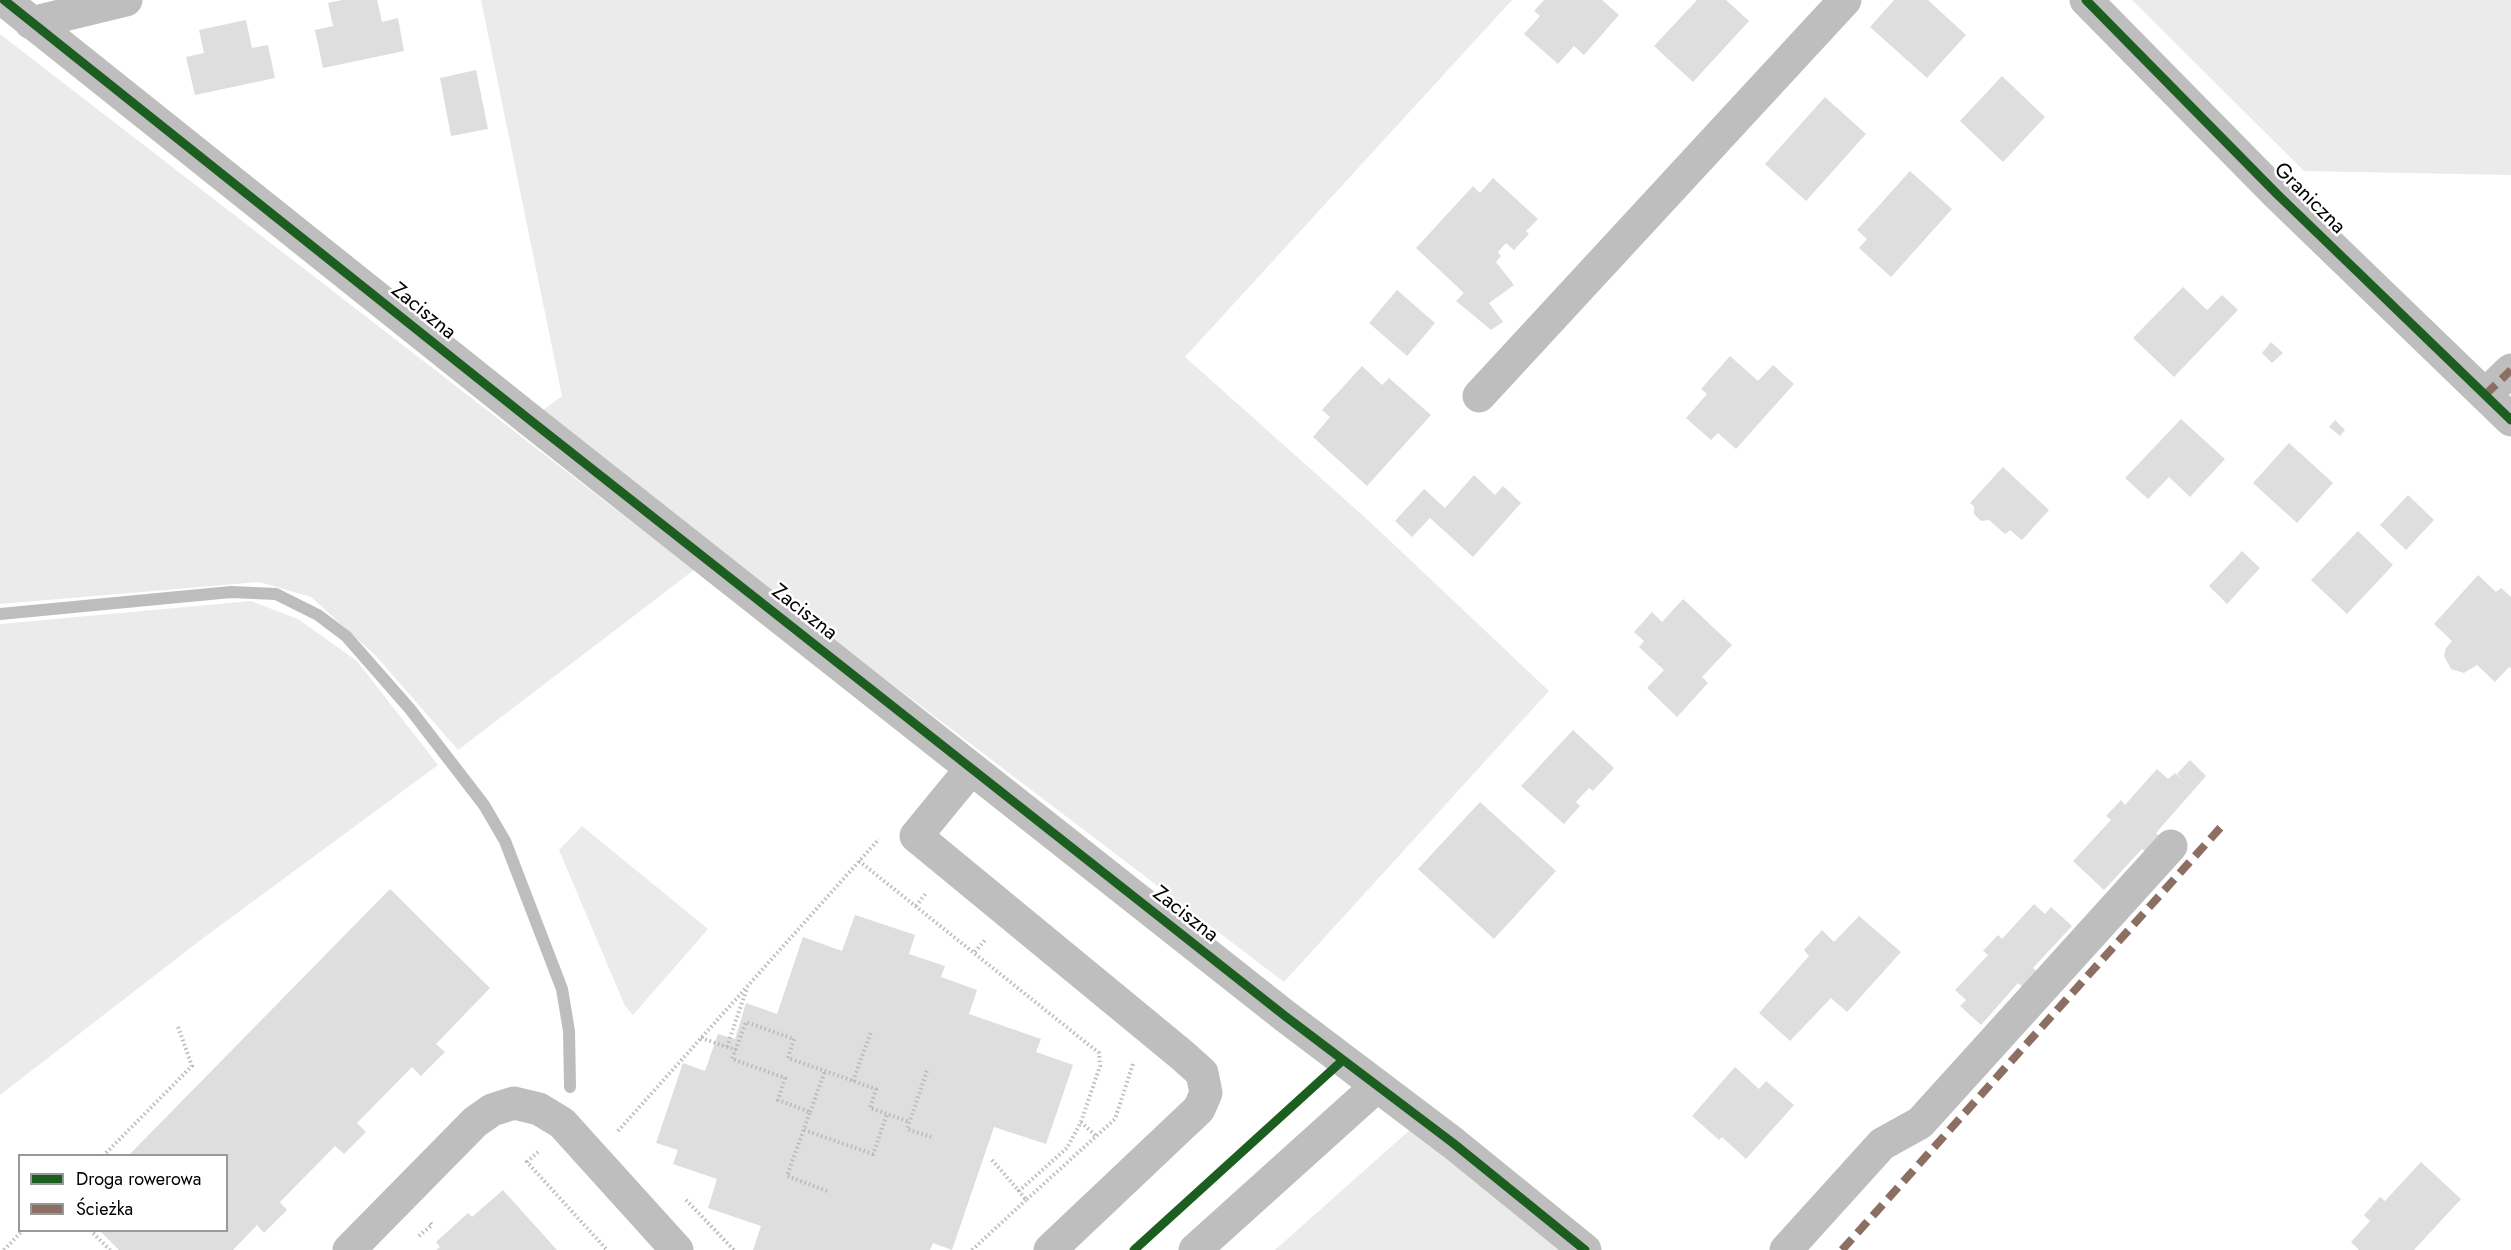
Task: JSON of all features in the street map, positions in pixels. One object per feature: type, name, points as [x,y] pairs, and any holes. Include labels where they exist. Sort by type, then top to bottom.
[{"type":"street","name":"Zaciszna","points":[[4,0],[971,769],[1453,1143],[1585,1250]]},
{"type":"street","points":[[31,23],[126,0]]},
{"type":"street","points":[[1479,396],[1845,0]]},
{"type":"street","name":"Graniczna","points":[[2086,0],[2277,194],[2511,420]]},
{"type":"street","points":[[2485,395],[2511,370]]},
{"type":"street","points":[[971,769],[916,836],[1182,1055],[1202,1073],[1206,1093],[1199,1109],[1050,1250]]},
{"type":"street","points":[[1786,1250],[1882,1144],[1920,1123],[2171,846]]},
{"type":"street","points":[[1195,1250],[1377,1086]]},
{"type":"street","points":[[349,1250],[475,1122],[492,1110],[514,1103],[539,1109],[566,1128],[677,1250]]},
{"type":"path","points":[[613,1137],[886,831]]},
{"type":"path","points":[[859,861],[1095,1047],[1101,1059],[1081,1122],[1067,1148],[1019,1191]]},
{"type":"path","points":[[727,1047],[747,986]]},
{"type":"path","points":[[810,1112],[777,1100],[785,1078],[732,1059],[746,1022],[795,1039],[788,1058],[876,1089],[870,1108],[910,1122]]},
{"type":"path","points":[[105,1154],[192,1066],[178,1027]]},
{"type":"path","points":[[853,1081],[871,1032]]},
{"type":"path","points":[[701,1038],[736,1050]]},
{"type":"path","points":[[825,1071],[787,1176],[826,1191]]},
{"type":"path","points":[[927,1071],[907,1129],[931,1137]]},
{"type":"path","points":[[804,1130],[873,1154],[887,1114]]},
{"type":"path","points":[[972,1250],[1115,1119]]},
{"type":"path","points":[[1081,1122],[1096,1136]]},
{"type":"path","points":[[566,1128],[527,1162],[607,1250]]},
{"type":"path","points":[[992,1160],[1026,1200]]},
{"type":"path","points":[[4,1250],[21,1232]]},
{"type":"path","points":[[92,1232],[110,1250]]},
{"type":"shaded area","points":[[481,0],[1512,0],[1185,357],[1369,521],[1549,691],[1284,982],[888,681],[573,436],[543,410],[562,396]]},
{"type":"shaded area","points":[[2132,0],[2511,0],[2511,175],[2304,171]]},
{"type":"shaded area","points":[[0,34],[694,570],[458,750],[376,656],[311,597],[259,582],[0,604]]},
{"type":"shaded area","points":[[251,601],[298,619],[357,661],[438,765],[202,939],[0,1095],[0,624]]},
{"type":"shaded area","points":[[582,826],[708,929],[633,1015],[625,1006],[559,850]]},
{"type":"shaded area","points":[[1412,1128],[1566,1250],[1275,1250]]},
{"type":"building","points":[[342,0],[377,0],[382,22],[398,18],[404,51],[323,68],[315,30],[333,26],[328,3]]},
{"type":"building","points":[[1544,0],[1602,0],[1619,15],[1584,55],[1574,46],[1558,64],[1524,34],[1540,16],[1534,11]]},
{"type":"building","points":[[1697,0],[1726,0],[1749,21],[1693,82],[1654,46]]},
{"type":"building","points":[[1894,0],[1928,0],[1966,35],[1927,78],[1870,27]]},
{"type":"building","points":[[246,20],[252,48],[268,45],[275,78],[195,95],[186,57],[204,53],[199,30]]},
{"type":"building","points":[[476,70],[488,129],[451,136],[440,78]]},
{"type":"building","points":[[2002,76],[2045,117],[2003,162],[1960,121]]},
{"type":"building","points":[[1825,97],[1866,134],[1806,201],[1765,164]]},
{"type":"building","points":[[1910,171],[1952,209],[1891,277],[1859,248],[1867,239],[1857,230]]},
{"type":"building","points":[[1493,178],[1538,219],[1526,231],[1529,234],[1514,250],[1506,243],[1498,252],[1501,256],[1496,262],[1514,285],[1489,303],[1503,322],[1491,330],[1456,301],[1464,293],[1416,248],[1473,186],[1480,193]]},
{"type":"building","points":[[2183,287],[2207,310],[2222,295],[2238,310],[2174,377],[2133,338]]},
{"type":"building","points":[[1397,290],[1435,323],[1407,356],[1369,323]]},
{"type":"building","points":[[2271,342],[2283,353],[2272,363],[2262,353]]},
{"type":"building","points":[[1730,356],[1758,381],[1773,365],[1794,384],[1736,449],[1718,433],[1711,440],[1686,418],[1707,394],[1701,389]]},
{"type":"building","points":[[1362,366],[1382,385],[1389,378],[1431,415],[1367,486],[1313,437],[1330,417],[1322,410]]},
{"type":"building","points":[[2181,419],[2225,459],[2190,497],[2169,477],[2148,499],[2125,478]]},
{"type":"building","points":[[2335,420],[2345,430],[2340,436],[2329,427]]},
{"type":"building","points":[[2289,443],[2333,483],[2297,523],[2253,483]]},
{"type":"building","points":[[2003,467],[2049,510],[2022,540],[2010,530],[2005,534],[1989,520],[1981,521],[1974,514],[1974,506],[1970,503]]},
{"type":"building","points":[[1474,475],[1495,495],[1503,486],[1521,503],[1473,557],[1430,518],[1412,537],[1395,521],[1424,489],[1445,508]]},
{"type":"building","points":[[2408,495],[2434,520],[2406,550],[2380,525]]},
{"type":"building","points":[[2358,531],[2393,565],[2347,614],[2311,580]]},
{"type":"building","points":[[2242,551],[2260,568],[2227,604],[2209,586]]},
{"type":"building","points":[[2478,575],[2496,592],[2501,588],[2511,597],[2511,668],[2509,667],[2495,682],[2477,665],[2464,673],[2451,669],[2444,656],[2446,648],[2452,641],[2434,624]]},
{"type":"building","points":[[1683,599],[1732,645],[1702,677],[1708,683],[1677,717],[1647,688],[1664,670],[1639,647],[1644,641],[1634,632],[1652,612],[1662,622]]},
{"type":"building","points":[[1573,730],[1614,768],[1593,791],[1589,788],[1576,802],[1580,806],[1564,824],[1521,786]]},
{"type":"building","points":[[2190,760],[2206,776],[2156,833],[2165,841],[2150,856],[2142,849],[2104,890],[2073,861],[2111,820],[2106,816],[2121,800],[2125,805],[2157,769],[2168,779],[2175,773],[2186,783],[2177,774]]},
{"type":"building","points":[[1480,802],[1556,871],[1494,939],[1418,869]]},
{"type":"building","points":[[390,889],[490,988],[436,1044],[445,1052],[421,1076],[412,1067],[357,1123],[366,1132],[344,1154],[335,1146],[280,1202],[287,1210],[264,1233],[257,1225],[233,1250],[119,1250],[101,1232],[228,1232],[228,1154],[130,1154]]},
{"type":"building","points":[[2034,904],[2045,914],[2051,907],[2072,926],[2033,968],[2041,975],[2027,991],[2018,983],[1981,1025],[1960,1006],[1966,1000],[1955,990],[1988,955],[1983,951],[1998,935],[2002,939]]},
{"type":"building","points":[[855,915],[915,935],[909,954],[945,966],[941,977],[977,990],[969,1014],[1041,1039],[1036,1052],[1073,1065],[1046,1144],[994,1127],[952,1250],[933,1243],[930,1250],[753,1250],[761,1226],[708,1208],[717,1179],[673,1164],[678,1150],[656,1143],[683,1063],[705,1071],[718,1034],[735,1039],[746,1003],[777,1014],[803,937],[842,951]]},
{"type":"building","points":[[1859,916],[1901,952],[1847,1012],[1831,998],[1790,1041],[1759,1013],[1809,956],[1804,950],[1822,930],[1834,942]]},
{"type":"building","points":[[1735,1067],[1759,1089],[1766,1081],[1794,1105],[1746,1159],[1722,1137],[1719,1140],[1692,1116]]},
{"type":"building","points":[[2421,1162],[2461,1199],[2414,1250],[2359,1250],[2351,1242],[2370,1221],[2364,1215],[2380,1197],[2385,1201]]},
{"type":"building","points":[[503,1190],[557,1250],[436,1250],[440,1247],[436,1242],[468,1213],[472,1217]]},
{"type":"waterway","points":[[0,614],[231,592],[276,594],[318,615],[346,636],[410,709],[484,805],[505,841],[562,989],[569,1031],[570,1087]]},
{"type":"marked path","points":[[2485,395],[2511,370]]},
{"type":"marked path","points":[[1842,1250],[2221,827]]},
{"type":"cycle path","points":[[4,0],[530,420],[1285,1016],[1453,1143],[1585,1250]]},
{"type":"cycle path","points":[[2086,0],[2277,194],[2511,420]]},
{"type":"cycle path","points":[[1134,1250],[1343,1060]]}]
